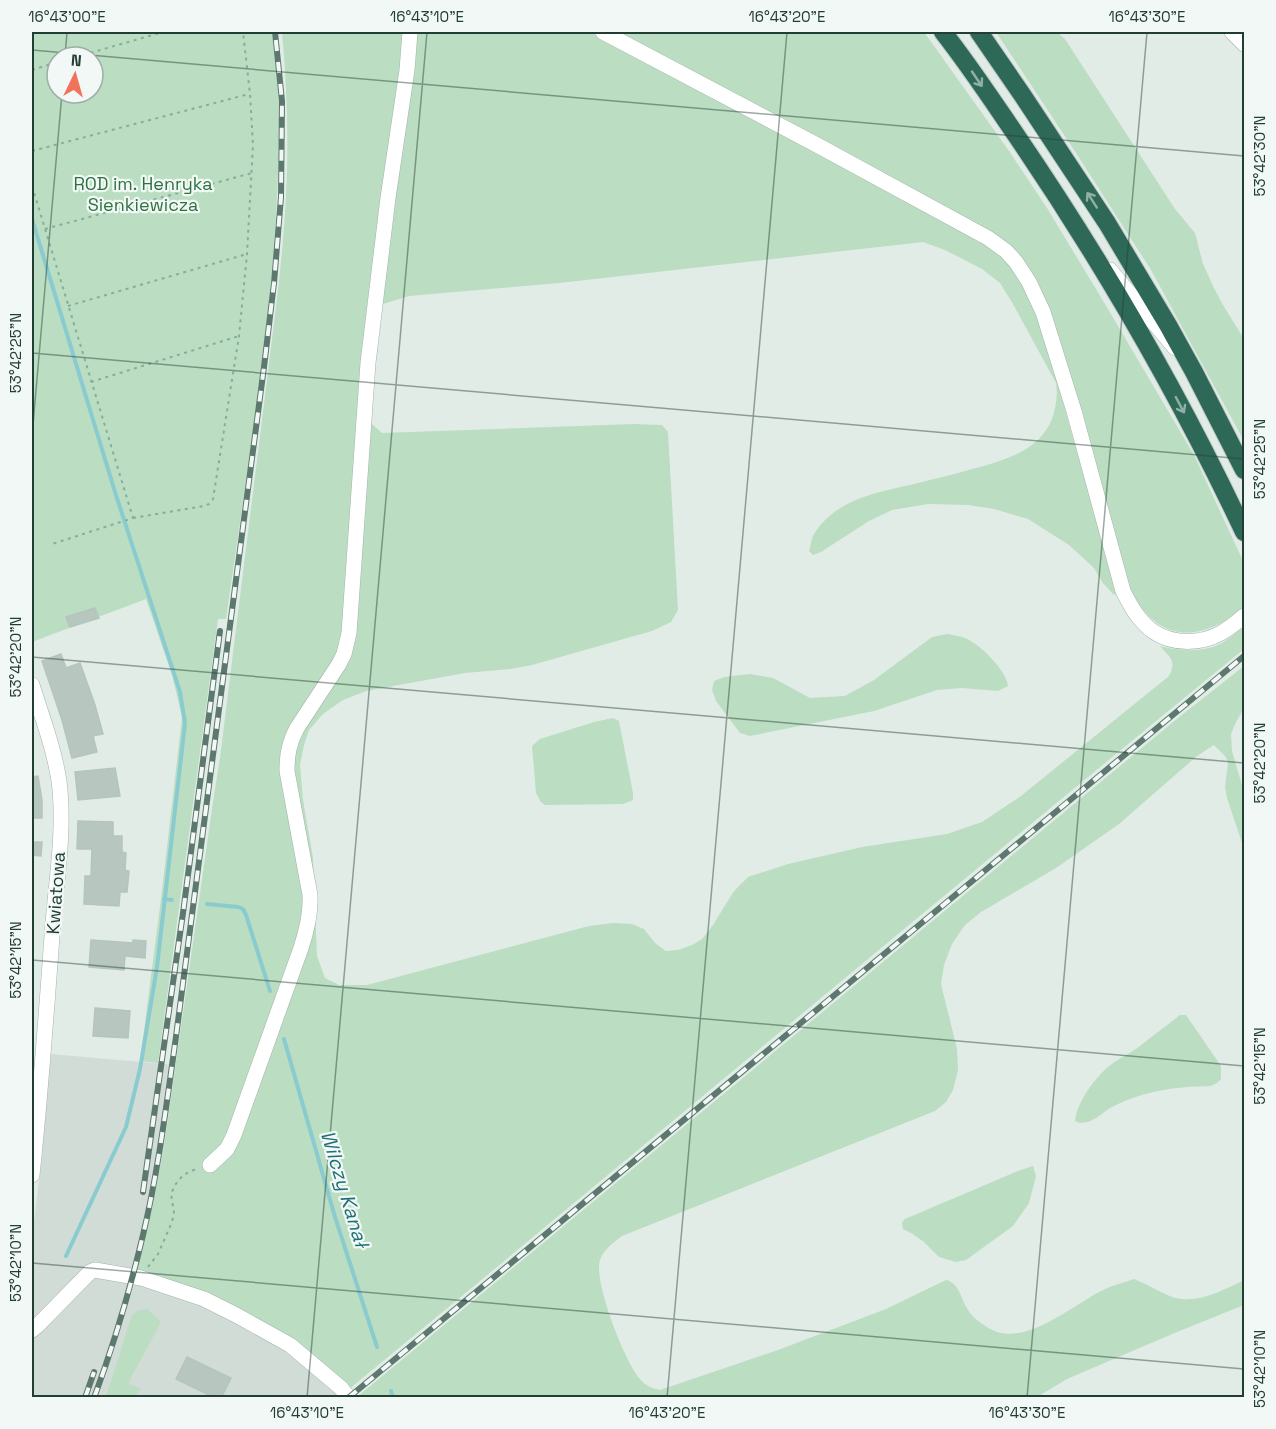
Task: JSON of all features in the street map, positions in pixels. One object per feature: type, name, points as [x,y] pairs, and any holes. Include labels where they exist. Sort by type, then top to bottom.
[{"type":"highway","points":[[943,32],[1084,237],[1168,383],[1245,532]]},
{"type":"highway","points":[[979,32],[1107,223],[1168,325],[1245,470]]},
{"type":"street","points":[[210,1165],[227,1149],[234,1135],[310,916],[310,895],[286,771],[287,759],[291,739],[344,654],[349,633],[369,363],[410,32]]},
{"type":"street","points":[[603,32],[931,206],[988,238],[1006,251],[1029,282],[1043,312],[1074,411],[1122,591],[1131,608],[1153,632],[1187,642],[1207,639],[1245,616]]},
{"type":"street","points":[[1232,32],[1245,44]]},
{"type":"street","points":[[1107,223],[1168,383]]},
{"type":"street","points":[[1084,237],[1194,372]]},
{"type":"street","name":"Kwiatowa","points":[[32,686],[55,758],[61,813],[51,950],[34,1123],[32,1176]]},
{"type":"street","points":[[32,1330],[95,1269],[141,1278],[204,1299],[268,1332],[297,1351],[341,1388],[349,1398]]},
{"type":"path","points":[[105,48],[163,32]]},
{"type":"path","points":[[52,544],[131,518],[204,506],[213,499],[239,336],[247,254],[254,145],[243,32]]},
{"type":"path","points":[[32,151],[250,94]]},
{"type":"path","points":[[45,229],[252,173]]},
{"type":"path","points":[[32,186],[131,518]]},
{"type":"path","points":[[68,306],[247,254]]},
{"type":"path","points":[[91,382],[239,336]]},
{"type":"path","points":[[141,1278],[158,1254],[172,1222],[174,1212],[171,1194],[175,1185],[183,1175],[210,1165]]},
{"type":"shaded area","points":[[51,1054],[175,1065],[163,1153],[137,1272],[203,1293],[355,1397],[32,1398],[32,1238]]},
{"type":"green space","name":"ROD im. Henryka Sienkiewicza","points":[[32,32],[272,32],[279,104],[278,169],[275,233],[262,362],[226,619],[218,619],[158,1063],[140,1061],[182,717],[172,675],[146,599],[32,642]]},
{"type":"green space","points":[[282,32],[591,32],[975,236],[1001,256],[1014,270],[1039,319],[1118,595],[1113,594],[1094,568],[1069,545],[1028,519],[994,509],[968,505],[928,504],[892,510],[869,521],[821,552],[813,555],[809,551],[813,536],[823,522],[847,504],[860,498],[991,464],[1012,456],[1040,438],[1052,419],[1057,392],[1056,383],[1000,283],[982,269],[945,250],[923,242],[559,283],[409,296],[380,305],[369,411],[372,424],[382,433],[662,425],[668,432],[678,610],[671,622],[652,631],[532,665],[465,673],[366,691],[343,700],[323,714],[309,730],[300,765],[303,800],[313,858],[317,956],[325,978],[339,985],[367,985],[589,926],[613,923],[632,924],[644,929],[656,944],[666,951],[692,945],[702,939],[734,891],[748,877],[788,864],[862,847],[947,834],[982,822],[1021,796],[1169,676],[1172,663],[1160,646],[1199,650],[1215,646],[1231,637],[1244,625],[1244,649],[348,1390],[319,1362],[137,1272],[163,1153],[220,758],[277,300],[284,226],[287,155]]},
{"type":"green space","points":[[614,32],[924,32],[1047,208],[1194,455],[1244,563],[1244,609],[1212,627],[1197,632],[1182,632],[1168,629],[1155,622],[1131,592],[1030,270]]},
{"type":"green space","points":[[996,32],[1057,32],[1065,39],[1175,209],[1195,233],[1203,264],[1214,288],[1244,339],[1244,441],[1151,270]]},
{"type":"green space","points":[[947,634],[965,638],[985,652],[1003,673],[1008,686],[998,691],[962,688],[937,690],[874,711],[750,736],[740,733],[716,701],[712,690],[714,681],[724,677],[750,674],[773,678],[810,698],[845,696],[874,680],[932,637]]},
{"type":"green space","points":[[1244,666],[1244,708],[1231,734],[1232,751],[1244,792],[1244,849],[1227,798],[1225,787],[1228,763],[1226,757],[1214,745],[1197,756],[1119,824],[1056,868],[981,912],[965,925],[952,944],[944,965],[941,984],[957,1049],[958,1070],[953,1090],[946,1102],[935,1111],[622,1236],[604,1253],[600,1260],[599,1270],[606,1302],[626,1356],[642,1381],[660,1390],[778,1350],[886,1309],[946,1280],[957,1288],[967,1308],[978,1321],[1000,1333],[1015,1333],[1044,1324],[1103,1290],[1134,1279],[1181,1299],[1210,1295],[1244,1280],[1244,1305],[1067,1379],[1037,1397],[357,1397],[1178,718]]},
{"type":"green space","points":[[613,718],[619,721],[633,800],[623,804],[545,805],[541,802],[536,793],[532,746],[540,739]]},
{"type":"green space","points":[[1180,1015],[1186,1015],[1221,1066],[1221,1079],[1211,1086],[1185,1087],[1149,1093],[1124,1101],[1085,1123],[1075,1121],[1080,1104],[1102,1072]]},
{"type":"green space","points":[[1033,1166],[1036,1176],[1029,1203],[1013,1226],[966,1260],[956,1262],[939,1257],[924,1242],[903,1229],[902,1222],[905,1219]]},
{"type":"green space","points":[[147,1309],[161,1322],[128,1383],[141,1389],[134,1397],[106,1397],[132,1315],[139,1310]]},
{"type":"building","points":[[95,608],[99,618],[70,627],[66,617]]},
{"type":"building","points":[[61,654],[66,668],[80,663],[103,734],[93,736],[97,752],[72,758],[42,661]]},
{"type":"building","points":[[115,768],[120,796],[78,800],[75,772]]},
{"type":"building","points":[[38,776],[42,818],[32,818],[32,777]]},
{"type":"building","points":[[78,821],[113,822],[113,836],[122,836],[122,852],[126,853],[125,870],[129,871],[127,892],[120,892],[119,906],[84,904],[85,876],[91,876],[92,849],[77,849]]},
{"type":"building","points":[[32,842],[42,842],[41,856],[32,855]]},
{"type":"building","points":[[91,940],[133,943],[133,940],[146,941],[145,958],[125,956],[124,970],[89,967]]},
{"type":"building","points":[[95,1008],[130,1011],[128,1038],[93,1036]]},
{"type":"building","points":[[187,1357],[231,1378],[221,1398],[215,1398],[176,1379]]},
{"type":"waterway","points":[[32,219],[115,492],[180,692],[185,723],[157,967],[140,1069],[126,1127],[66,1256]]},
{"type":"waterway","points":[[164,899],[172,900]]},
{"type":"waterway","points":[[207,904],[243,909],[270,991]]},
{"type":"waterway","name":"Wilczy Kanał","points":[[284,1039],[335,1217],[377,1347]]},
{"type":"waterway","name":"Wilczy Kanał","points":[[391,1391],[393,1398]]},
{"type":"railway","points":[[94,1398],[121,1317],[143,1235],[157,1164],[175,1044],[274,283],[281,197],[282,101],[275,32]]},
{"type":"railway","points":[[143,1192],[220,631]]},
{"type":"railway","points":[[348,1398],[1244,656]]},
{"type":"railway","points":[[85,1398],[94,1372]]}]
